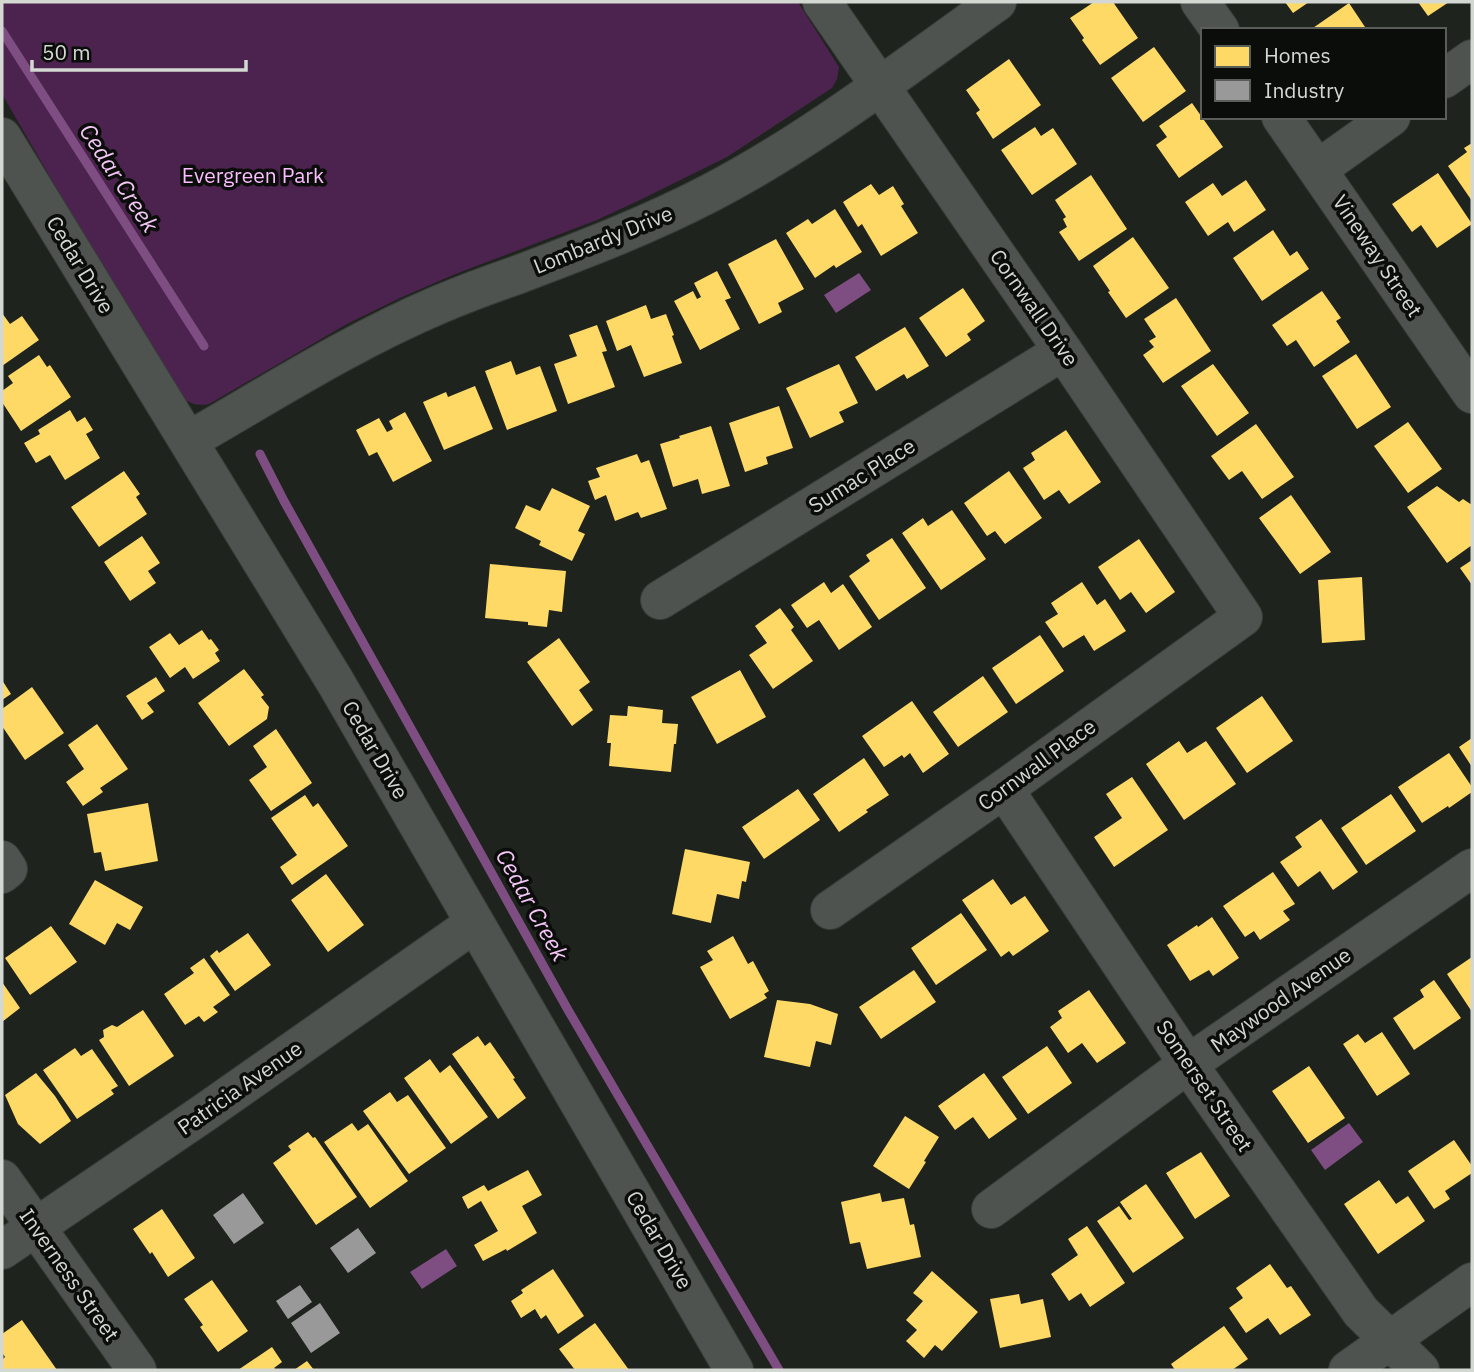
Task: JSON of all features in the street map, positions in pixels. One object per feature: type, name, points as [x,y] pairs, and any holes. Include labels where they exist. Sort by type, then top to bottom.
[{"type":"street","name":"Cornwall Drive","points":[[822,2],[1063,351],[1242,617]]},
{"type":"street","name":"Lombardy Drive","points":[[188,441],[395,325],[440,304],[620,235],[709,194],[776,156],[997,2]]},
{"type":"street","points":[[1200,2],[1219,28]]},
{"type":"street","points":[[1446,78],[1472,59]]},
{"type":"street","name":"Vineway Street","points":[[1282,119],[1472,394]]},
{"type":"street","points":[[1318,169],[1388,119]]},
{"type":"street","name":"Cedar Drive","points":[[2,137],[336,683],[734,1370]]},
{"type":"street","name":"Sumac Place","points":[[660,600],[1063,351]]},
{"type":"street","name":"Cornwall Place","points":[[830,910],[1004,789],[1242,617]]},
{"type":"street","name":"Somerset Street","points":[[1004,789],[1188,1064],[1360,1312],[1420,1370]]},
{"type":"street","points":[[2,860],[8,869],[2,874]]},
{"type":"street","name":"Maywood Avenue","points":[[991,1209],[1188,1064],[1472,867]]},
{"type":"street","name":"Patricia Avenue","points":[[2,1250],[204,1113],[475,923]]},
{"type":"street","name":"Inverness Street","points":[[2,1180],[137,1370]]},
{"type":"street","points":[[1348,1370],[1472,1282]]},
{"type":"green space","name":"Evergreen Park","points":[[2,2],[798,2],[839,67],[832,88],[727,157],[597,220],[400,298],[347,324],[209,404],[202,405],[191,403],[170,384],[2,94]]},
{"type":"shaded area","points":[[859,273],[871,290],[836,313],[824,295]]},
{"type":"shaded area","points":[[1349,1123],[1363,1142],[1325,1170],[1311,1150]]},
{"type":"shaded area","points":[[446,1249],[457,1266],[422,1289],[410,1272]]},
{"type":"building: Homes","points":[[1094,2],[1113,2],[1138,38],[1100,65],[1070,18]]},
{"type":"building: Homes","points":[[1285,2],[1309,2],[1293,13]]},
{"type":"building: Homes","points":[[1418,2],[1449,2],[1428,16]]},
{"type":"building: Homes","points":[[1349,3],[1366,28],[1313,28]]},
{"type":"building: Homes","points":[[1154,47],[1186,91],[1143,122],[1111,78]]},
{"type":"building: Homes","points":[[1009,59],[1041,105],[993,139],[976,113],[980,110],[966,90]]},
{"type":"building: Homes","points":[[1192,103],[1223,147],[1179,178],[1156,145],[1167,137],[1159,126]]},
{"type":"building: Homes","points":[[1035,127],[1041,136],[1053,128],[1077,164],[1032,195],[1001,150]]},
{"type":"building: Homes","points":[[1472,143],[1472,201],[1448,166],[1467,152],[1464,148]]},
{"type":"building: Homes","points":[[1438,173],[1472,224],[1437,248],[1421,225],[1412,232],[1392,204]]},
{"type":"building: Homes","points":[[1091,175],[1127,229],[1079,261],[1059,232],[1067,227],[1063,219],[1066,217],[1055,200]]},
{"type":"building: Homes","points":[[1246,180],[1266,210],[1234,232],[1228,222],[1208,236],[1185,202],[1213,183],[1222,196]]},
{"type":"building: Homes","points":[[871,184],[879,195],[893,186],[904,204],[901,206],[918,233],[881,256],[862,224],[858,227],[843,202]]},
{"type":"building: Homes","points":[[835,209],[862,252],[836,268],[834,265],[815,278],[786,233],[808,219],[812,224]]},
{"type":"building: Homes","points":[[1273,230],[1290,256],[1297,251],[1309,269],[1262,301],[1233,258]]},
{"type":"building: Homes","points":[[1133,237],[1169,288],[1126,318],[1093,266]]},
{"type":"building: Homes","points":[[776,239],[804,289],[778,303],[782,312],[759,324],[728,264]]},
{"type":"building: Homes","points":[[717,271],[731,298],[725,300],[740,329],[700,350],[674,301],[693,291],[697,299],[701,297],[694,283]]},
{"type":"building: Homes","points":[[963,288],[985,321],[967,334],[971,340],[946,357],[919,318]]},
{"type":"building: Homes","points":[[1322,291],[1341,318],[1336,321],[1350,342],[1314,367],[1296,340],[1287,346],[1272,325]]},
{"type":"building: Homes","points":[[1176,298],[1211,351],[1163,383],[1143,355],[1154,347],[1149,341],[1156,337],[1144,319]]},
{"type":"building: Homes","points":[[646,305],[651,319],[666,314],[682,363],[644,377],[631,345],[617,351],[606,321]]},
{"type":"building: Homes","points":[[2,313],[10,324],[22,316],[39,340],[2,366]]},
{"type":"building: Homes","points":[[597,325],[607,351],[602,352],[615,387],[568,404],[554,364],[577,356],[569,335]]},
{"type":"building: Homes","points":[[905,327],[929,366],[907,379],[904,374],[876,391],[855,357]]},
{"type":"building: Homes","points":[[1356,354],[1391,407],[1357,429],[1322,376]]},
{"type":"building: Homes","points":[[39,355],[47,367],[50,365],[71,397],[21,431],[2,402],[2,391],[13,383],[8,376]]},
{"type":"building: Homes","points":[[511,361],[516,375],[540,366],[557,411],[507,430],[485,371]]},
{"type":"building: Homes","points":[[839,364],[858,403],[839,412],[844,422],[810,438],[786,388]]},
{"type":"building: Homes","points":[[1213,364],[1249,413],[1217,436],[1181,386]]},
{"type":"building: Homes","points":[[475,386],[493,429],[444,450],[423,402],[446,392],[448,397]]},
{"type":"building: Homes","points":[[779,406],[793,448],[766,457],[768,464],[745,472],[729,423]]},
{"type":"building: Homes","points":[[70,410],[77,422],[85,417],[93,430],[86,434],[100,458],[65,480],[50,455],[36,463],[24,443],[40,434],[38,430]]},
{"type":"building: Homes","points":[[405,412],[432,461],[393,482],[377,452],[369,456],[356,430],[379,418],[387,432],[393,429],[389,421]]},
{"type":"building: Homes","points":[[1408,422],[1442,469],[1408,493],[1374,446]]},
{"type":"building: Homes","points":[[1256,424],[1294,477],[1262,499],[1242,471],[1229,480],[1211,456]]},
{"type":"building: Homes","points":[[711,426],[730,486],[702,494],[698,479],[673,487],[660,444]]},
{"type":"building: Homes","points":[[1066,430],[1101,482],[1069,504],[1059,490],[1044,500],[1023,468],[1035,460],[1031,453]]},
{"type":"building: Homes","points":[[637,454],[641,463],[649,460],[667,509],[641,518],[638,512],[615,521],[606,495],[595,500],[588,481],[600,477],[596,468]]},
{"type":"building: Homes","points":[[124,471],[140,494],[136,497],[147,514],[99,547],[71,507]]},
{"type":"building: Homes","points":[[1009,471],[1042,518],[1005,544],[995,531],[987,536],[964,503]]},
{"type":"building: Homes","points":[[1437,486],[1459,502],[1463,499],[1472,505],[1472,545],[1447,563],[1407,507]]},
{"type":"building: Homes","points":[[552,488],[590,506],[578,531],[585,534],[572,561],[539,545],[541,541],[515,528],[526,505],[540,511]]},
{"type":"building: Homes","points":[[1291,495],[1331,552],[1300,574],[1259,518]]},
{"type":"building: Homes","points":[[952,510],[986,559],[941,590],[902,533],[923,518],[928,526]]},
{"type":"building: Homes","points":[[142,536],[160,563],[148,571],[156,583],[130,601],[104,562]]},
{"type":"building: Homes","points":[[892,538],[926,588],[879,620],[849,576],[870,561],[866,555]]},
{"type":"building: Homes","points":[[1139,539],[1175,592],[1146,613],[1131,592],[1120,600],[1098,567]]},
{"type":"building: Homes","points":[[1472,560],[1472,585],[1460,568]]},
{"type":"building: Homes","points":[[490,564],[566,571],[562,612],[549,610],[547,627],[528,625],[528,622],[485,618]]},
{"type":"building: Homes","points":[[1362,577],[1365,640],[1322,643],[1318,580]]},
{"type":"building: Homes","points":[[824,582],[831,593],[843,584],[872,627],[839,650],[819,620],[807,628],[791,605]]},
{"type":"building: Homes","points":[[1082,582],[1097,605],[1105,599],[1126,631],[1094,651],[1084,635],[1063,648],[1045,622],[1058,614],[1051,603]]},
{"type":"building: Homes","points":[[780,608],[794,627],[791,630],[813,661],[773,689],[749,655],[767,643],[755,626]]},
{"type":"building: Homes","points":[[202,630],[219,650],[215,653],[220,661],[193,679],[185,667],[170,678],[149,647],[170,633],[179,645]]},
{"type":"building: Homes","points":[[1040,635],[1064,671],[1016,704],[992,668]]},
{"type":"building: Homes","points":[[559,638],[590,682],[579,690],[593,710],[572,726],[527,662]]},
{"type":"building: Homes","points":[[244,669],[264,695],[261,697],[269,707],[267,719],[229,746],[198,703]]},
{"type":"building: Homes","points":[[740,670],[766,717],[717,744],[691,697]]},
{"type":"building: Homes","points":[[983,676],[1008,712],[958,747],[933,712]]},
{"type":"building: Homes","points":[[156,677],[165,691],[147,703],[154,712],[142,720],[126,696]]},
{"type":"building: Homes","points":[[2,680],[11,694],[2,700]]},
{"type":"building: Homes","points":[[32,687],[64,733],[25,760],[2,726],[2,709]]},
{"type":"building: Homes","points":[[1262,696],[1293,741],[1247,773],[1216,728]]},
{"type":"building: Homes","points":[[912,701],[949,754],[923,773],[910,753],[884,767],[862,736]]},
{"type":"building: Homes","points":[[628,706],[663,710],[662,723],[678,724],[671,772],[609,766],[611,743],[607,743],[610,715],[627,716]]},
{"type":"building: Homes","points":[[97,724],[128,769],[100,788],[103,792],[83,806],[66,782],[84,769],[68,745]]},
{"type":"building: Homes","points":[[276,729],[312,783],[271,811],[249,780],[267,767],[253,746]]},
{"type":"building: Homes","points":[[1472,738],[1472,767],[1459,747]]},
{"type":"building: Homes","points":[[1179,741],[1187,753],[1206,741],[1236,784],[1184,820],[1146,764]]},
{"type":"building: Homes","points":[[1449,753],[1472,787],[1472,792],[1422,823],[1398,787]]},
{"type":"building: Homes","points":[[864,758],[889,795],[839,832],[813,794]]},
{"type":"building: Homes","points":[[1132,777],[1168,830],[1114,867],[1094,837],[1122,818],[1106,794]]},
{"type":"building: Homes","points":[[798,789],[820,820],[764,859],[742,827]]},
{"type":"building: Homes","points":[[1391,794],[1416,831],[1366,865],[1341,828]]},
{"type":"building: Homes","points":[[305,795],[313,807],[318,803],[348,846],[292,885],[280,867],[297,855],[271,818]]},
{"type":"building: Homes","points":[[148,803],[158,861],[105,871],[101,852],[94,853],[87,814]]},
{"type":"building: Homes","points":[[1321,819],[1358,872],[1333,890],[1320,871],[1298,887],[1280,862],[1302,847],[1295,837]]},
{"type":"building: Homes","points":[[685,849],[750,862],[746,882],[742,881],[739,899],[717,894],[711,923],[672,914]]},
{"type":"building: Homes","points":[[1273,872],[1295,904],[1283,911],[1290,920],[1260,940],[1254,931],[1245,937],[1223,906]]},
{"type":"building: Homes","points":[[326,874],[364,925],[328,952],[291,900]]},
{"type":"building: Homes","points":[[993,879],[1011,905],[1025,896],[1049,931],[1013,956],[1009,951],[1001,957],[962,900]]},
{"type":"building: Homes","points":[[95,880],[143,907],[130,930],[117,923],[105,945],[69,924]]},
{"type":"building: Homes","points":[[961,913],[987,950],[936,985],[911,948]]},
{"type":"building: Homes","points":[[1212,917],[1239,958],[1213,976],[1209,970],[1190,981],[1167,945]]},
{"type":"building: Homes","points":[[51,926],[77,962],[30,995],[5,958]]},
{"type":"building: Homes","points":[[248,933],[271,965],[235,991],[210,956]]},
{"type":"building: Homes","points":[[733,936],[748,964],[753,961],[769,991],[764,994],[767,998],[730,1019],[700,967],[713,960],[707,951]]},
{"type":"building: Homes","points":[[1472,957],[1472,1012],[1447,974]]},
{"type":"building: Homes","points":[[204,958],[230,995],[213,1007],[218,1012],[204,1022],[199,1016],[185,1025],[164,994],[194,973],[190,968]]},
{"type":"building: Homes","points":[[914,970],[936,1002],[881,1039],[859,1007]]},
{"type":"building: Homes","points":[[1434,980],[1461,1018],[1414,1050],[1393,1018],[1424,997],[1420,990]]},
{"type":"building: Homes","points":[[2,982],[20,1008],[2,1022]]},
{"type":"building: Homes","points":[[1089,990],[1126,1043],[1097,1063],[1082,1043],[1068,1053],[1050,1027],[1062,1018],[1058,1011]]},
{"type":"building: Homes","points":[[777,1000],[810,1004],[838,1014],[831,1045],[816,1041],[810,1067],[764,1057]]},
{"type":"building: Homes","points":[[143,1010],[174,1056],[129,1086],[99,1040],[104,1037],[103,1030],[112,1025],[117,1027]]},
{"type":"building: Homes","points":[[1382,1032],[1410,1074],[1377,1096],[1343,1044],[1358,1034],[1365,1043]]},
{"type":"building: Homes","points":[[478,1036],[485,1046],[490,1042],[526,1098],[498,1119],[452,1054]]},
{"type":"building: Homes","points":[[1047,1046],[1072,1083],[1028,1114],[1002,1077]]},
{"type":"building: Homes","points":[[75,1048],[81,1056],[92,1049],[118,1086],[111,1090],[114,1094],[77,1119],[43,1070]]},
{"type":"building: Homes","points":[[430,1059],[440,1073],[450,1065],[488,1117],[451,1144],[404,1078]]},
{"type":"building: Homes","points":[[1309,1066],[1345,1118],[1308,1143],[1272,1091]]},
{"type":"building: Homes","points":[[36,1073],[71,1121],[40,1144],[18,1124],[5,1095]]},
{"type":"building: Homes","points":[[984,1073],[1017,1119],[989,1139],[973,1117],[955,1130],[938,1106]]},
{"type":"building: Homes","points":[[390,1092],[397,1102],[408,1095],[446,1148],[409,1174],[363,1111]]},
{"type":"building: Homes","points":[[905,1116],[939,1137],[909,1189],[873,1166]]},
{"type":"building: Homes","points":[[352,1123],[358,1131],[368,1124],[408,1181],[370,1208],[324,1142]]},
{"type":"building: Homes","points":[[308,1132],[315,1137],[357,1197],[316,1225],[273,1163],[291,1150],[288,1146]]},
{"type":"building: Homes","points":[[1454,1140],[1472,1166],[1472,1173],[1445,1191],[1450,1199],[1434,1209],[1408,1171]]},
{"type":"building: Homes","points":[[1201,1152],[1230,1196],[1195,1219],[1166,1173]]},
{"type":"building: Homes","points":[[528,1170],[542,1195],[522,1206],[537,1233],[507,1251],[506,1249],[483,1261],[474,1245],[498,1231],[481,1201],[468,1209],[462,1197],[484,1185],[488,1191]]},
{"type":"building: Homes","points":[[1379,1180],[1396,1204],[1408,1196],[1425,1221],[1378,1254],[1344,1204]]},
{"type":"building: Homes","points":[[1146,1184],[1184,1238],[1133,1273],[1097,1221],[1119,1206],[1129,1220],[1132,1219],[1120,1202]]},
{"type":"building: Homes","points":[[880,1193],[882,1202],[904,1198],[910,1225],[914,1224],[921,1257],[867,1269],[860,1242],[850,1244],[841,1202]]},
{"type":"building: Homes","points":[[162,1209],[195,1258],[168,1277],[133,1229]]},
{"type":"building: Homes","points":[[1087,1226],[1125,1283],[1090,1307],[1081,1293],[1069,1301],[1051,1274],[1078,1255],[1068,1239]]},
{"type":"building: Homes","points":[[1270,1264],[1287,1288],[1291,1286],[1311,1315],[1280,1335],[1268,1318],[1246,1333],[1229,1308],[1243,1298],[1236,1288]]},
{"type":"building: Homes","points":[[553,1269],[584,1316],[558,1334],[546,1315],[541,1319],[535,1309],[521,1318],[511,1301],[523,1293],[521,1290]]},
{"type":"building: Homes","points":[[932,1271],[978,1312],[942,1351],[935,1345],[924,1358],[906,1341],[917,1330],[906,1320],[923,1301],[913,1293]]},
{"type":"building: Homes","points":[[212,1280],[248,1331],[218,1352],[184,1299]]},
{"type":"building: Homes","points":[[1019,1294],[1021,1304],[1043,1299],[1051,1337],[1000,1348],[990,1299]]},
{"type":"building: Homes","points":[[22,1320],[57,1370],[2,1370],[2,1360],[5,1357],[2,1352],[2,1334]]},
{"type":"building: Homes","points":[[595,1323],[629,1370],[575,1370],[559,1349]]},
{"type":"building: Homes","points":[[1224,1326],[1248,1359],[1232,1370],[1175,1370],[1171,1364]]},
{"type":"building: Homes","points":[[272,1347],[282,1362],[274,1368],[276,1370],[238,1370]]},
{"type":"building: Homes","points":[[307,1361],[314,1370],[294,1370]]},
{"type":"building: Industry","points":[[243,1193],[264,1223],[234,1244],[213,1215]]},
{"type":"building: Industry","points":[[358,1228],[376,1253],[348,1273],[330,1248]]},
{"type":"building: Industry","points":[[300,1285],[312,1302],[288,1319],[276,1301]]},
{"type":"building: Industry","points":[[320,1303],[340,1333],[311,1353],[291,1323]]},
{"type":"waterway","name":"Cedar Creek","points":[[2,31],[204,346]]},
{"type":"waterway","name":"Cedar Creek","points":[[260,454],[568,1010],[779,1370]]}]
